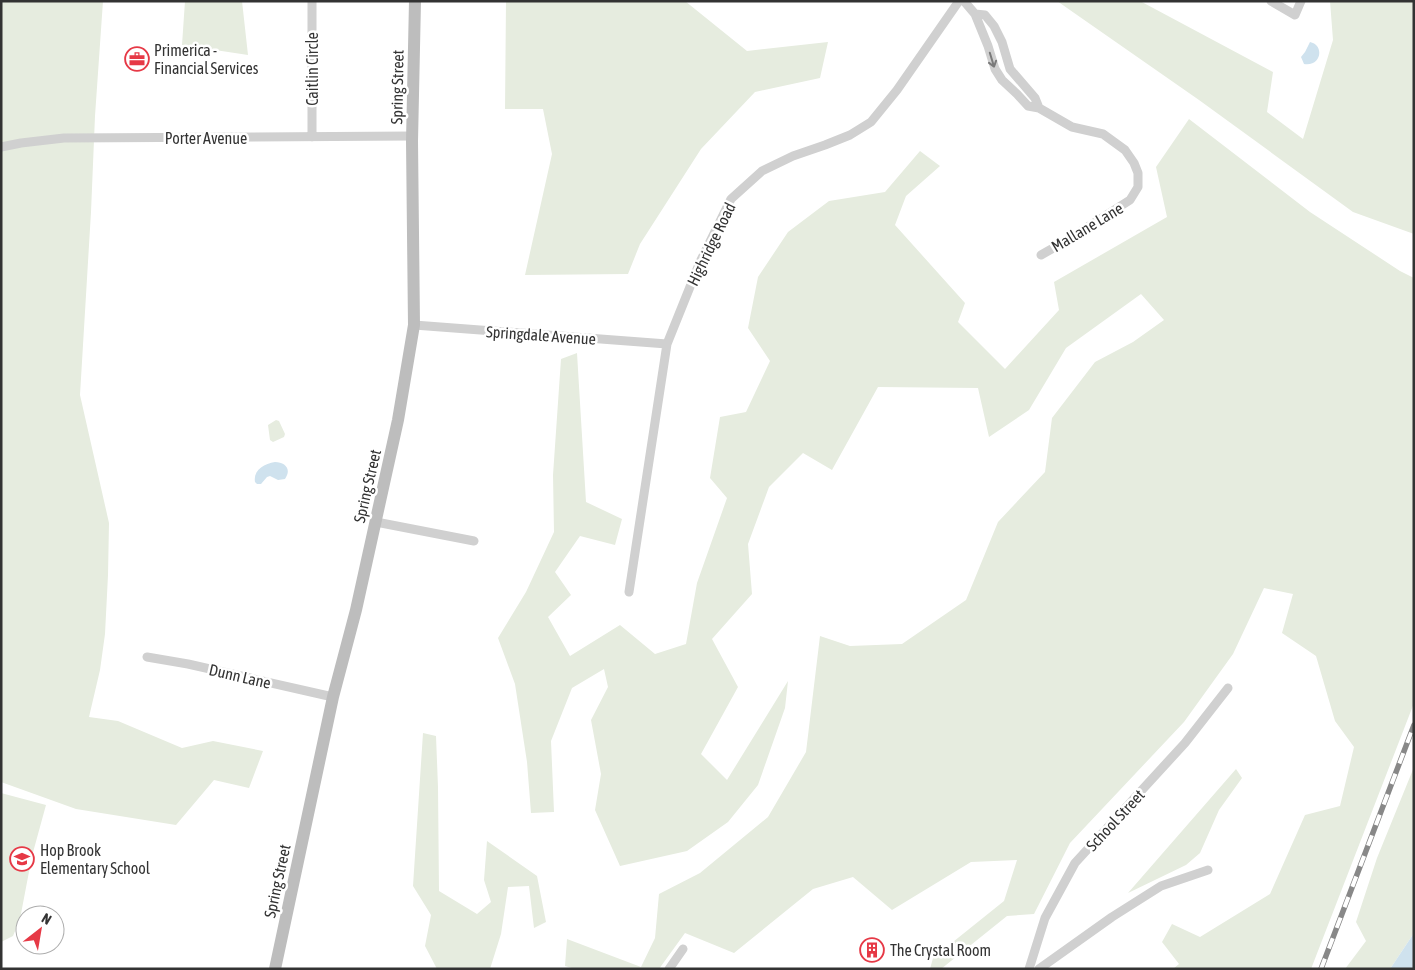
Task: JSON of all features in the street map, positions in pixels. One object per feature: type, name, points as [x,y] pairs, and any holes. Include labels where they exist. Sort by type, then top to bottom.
[{"type":"main road","name":"Spring Street","points":[[275,969],[333,697],[356,610],[376,522],[398,420],[414,325],[412,136],[415,1]]},
{"type":"street","name":"Caitlin Circle","points":[[312,1],[312,137]]},
{"type":"street","name":"Highridge Road","points":[[629,592],[667,344],[700,262],[731,199],[762,171],[793,156],[850,135],[871,122],[897,90],[959,1]]},
{"type":"street","name":"Mallane Lane","points":[[964,1],[975,14],[995,69],[1002,80],[1028,106],[1039,108],[1072,127],[1103,134],[1125,150],[1138,173],[1138,187],[1130,200],[1041,255]]},
{"type":"street","points":[[1271,1],[1295,15],[1301,1]]},
{"type":"street","name":"Mallane Lane","points":[[975,14],[985,15],[994,26],[1002,42],[1010,69],[1035,98],[1039,108]]},
{"type":"street","name":"Porter Avenue","points":[[1,147],[64,138],[412,136]]},
{"type":"street","name":"Springdale Avenue","points":[[414,325],[667,344]]},
{"type":"street","points":[[376,522],[474,541]]},
{"type":"street","name":"Dunn Lane","points":[[147,657],[188,664],[333,697]]},
{"type":"street","name":"School Street","points":[[1029,969],[1044,918],[1075,863],[1185,743],[1228,688]]},
{"type":"street","points":[[1039,969],[1112,917],[1161,886],[1208,870]]},
{"type":"street","points":[[669,969],[683,949]]},
{"type":"shaded area","points":[[1,1],[103,1],[80,395],[109,523],[108,575],[105,634],[100,670],[89,717],[118,721],[182,748],[213,741],[263,751],[249,788],[214,780],[176,825],[76,809],[1,782]]},
{"type":"shaded area","points":[[185,1],[242,1],[248,55],[182,45]]},
{"type":"shaded area","points":[[506,1],[685,1],[747,51],[828,42],[820,78],[755,92],[701,149],[640,244],[628,274],[525,275],[552,154],[543,109],[505,109]]},
{"type":"shaded area","points":[[1057,1],[1140,1],[1273,72],[1267,112],[1303,139],[1333,40],[1330,1],[1414,1],[1414,234],[1353,212],[1199,100]]},
{"type":"shaded area","points":[[1189,119],[1310,212],[1400,271],[1414,278],[1414,703],[1311,969],[1173,969],[1179,964],[1162,942],[1172,924],[1200,937],[1270,894],[1305,815],[1340,806],[1354,747],[1335,721],[1316,656],[1282,633],[1293,594],[1264,588],[1233,654],[1184,722],[1070,843],[1034,914],[1007,916],[941,969],[930,969],[933,958],[1004,901],[1017,860],[971,862],[892,910],[853,877],[813,889],[734,953],[685,933],[659,969],[575,969],[565,966],[567,939],[641,967],[655,938],[659,894],[700,873],[768,817],[806,752],[820,636],[850,646],[902,644],[966,600],[998,522],[1045,472],[1052,418],[1095,362],[1133,342],[1164,320],[1141,294],[1066,348],[1029,410],[989,437],[978,388],[878,387],[832,470],[803,453],[769,487],[748,544],[752,594],[712,639],[738,687],[701,754],[727,780],[788,681],[785,708],[758,785],[728,822],[687,851],[620,866],[595,810],[601,774],[591,720],[608,687],[604,669],[572,688],[551,741],[554,812],[531,813],[527,762],[515,684],[498,638],[526,592],[554,532],[553,475],[561,359],[577,353],[586,502],[622,519],[615,545],[580,536],[555,572],[571,595],[548,617],[570,656],[620,625],[655,654],[686,644],[697,583],[727,498],[710,478],[720,417],[746,412],[770,361],[748,328],[758,277],[788,232],[829,201],[885,192],[920,151],[940,166],[906,196],[895,225],[965,303],[958,322],[1005,369],[1059,310],[1054,282],[1167,217],[1156,167]]},
{"type":"shaded area","points":[[276,420],[279,421],[285,434],[284,437],[273,442],[270,440],[268,425]]},
{"type":"shaded area","points":[[423,733],[436,736],[439,891],[477,914],[491,902],[484,880],[487,841],[537,876],[546,922],[534,928],[529,886],[508,887],[501,934],[490,969],[437,969],[425,946],[431,915],[413,886]]},
{"type":"shaded area","points":[[1414,767],[1414,933],[1390,969],[1345,969],[1366,941],[1356,922],[1377,858]]},
{"type":"shaded area","points":[[1236,769],[1242,778],[1219,810],[1200,853],[1186,865],[1128,893]]},
{"type":"shaded area","name":"Hop Brook Elementary School","points":[[1,793],[46,805],[32,856],[23,905],[15,905],[15,931],[13,936],[1,942]]},
{"type":"water","points":[[1310,42],[1318,47],[1319,55],[1314,62],[1304,64],[1301,57]]},
{"type":"water","points":[[275,462],[282,463],[288,469],[285,479],[278,480],[270,476],[261,484],[257,484],[255,478],[260,468]]},
{"type":"water","points":[[1414,933],[1414,969],[1390,969]]},
{"type":"railway","points":[[1321,969],[1414,725]]},
{"type":"place","name":"Primerica - Financial Services","points":[[137,59]]},
{"type":"place","name":"Hop Brook Elementary School","points":[[22,859]]},
{"type":"place","name":"The Crystal Room","points":[[872,950]]}]
